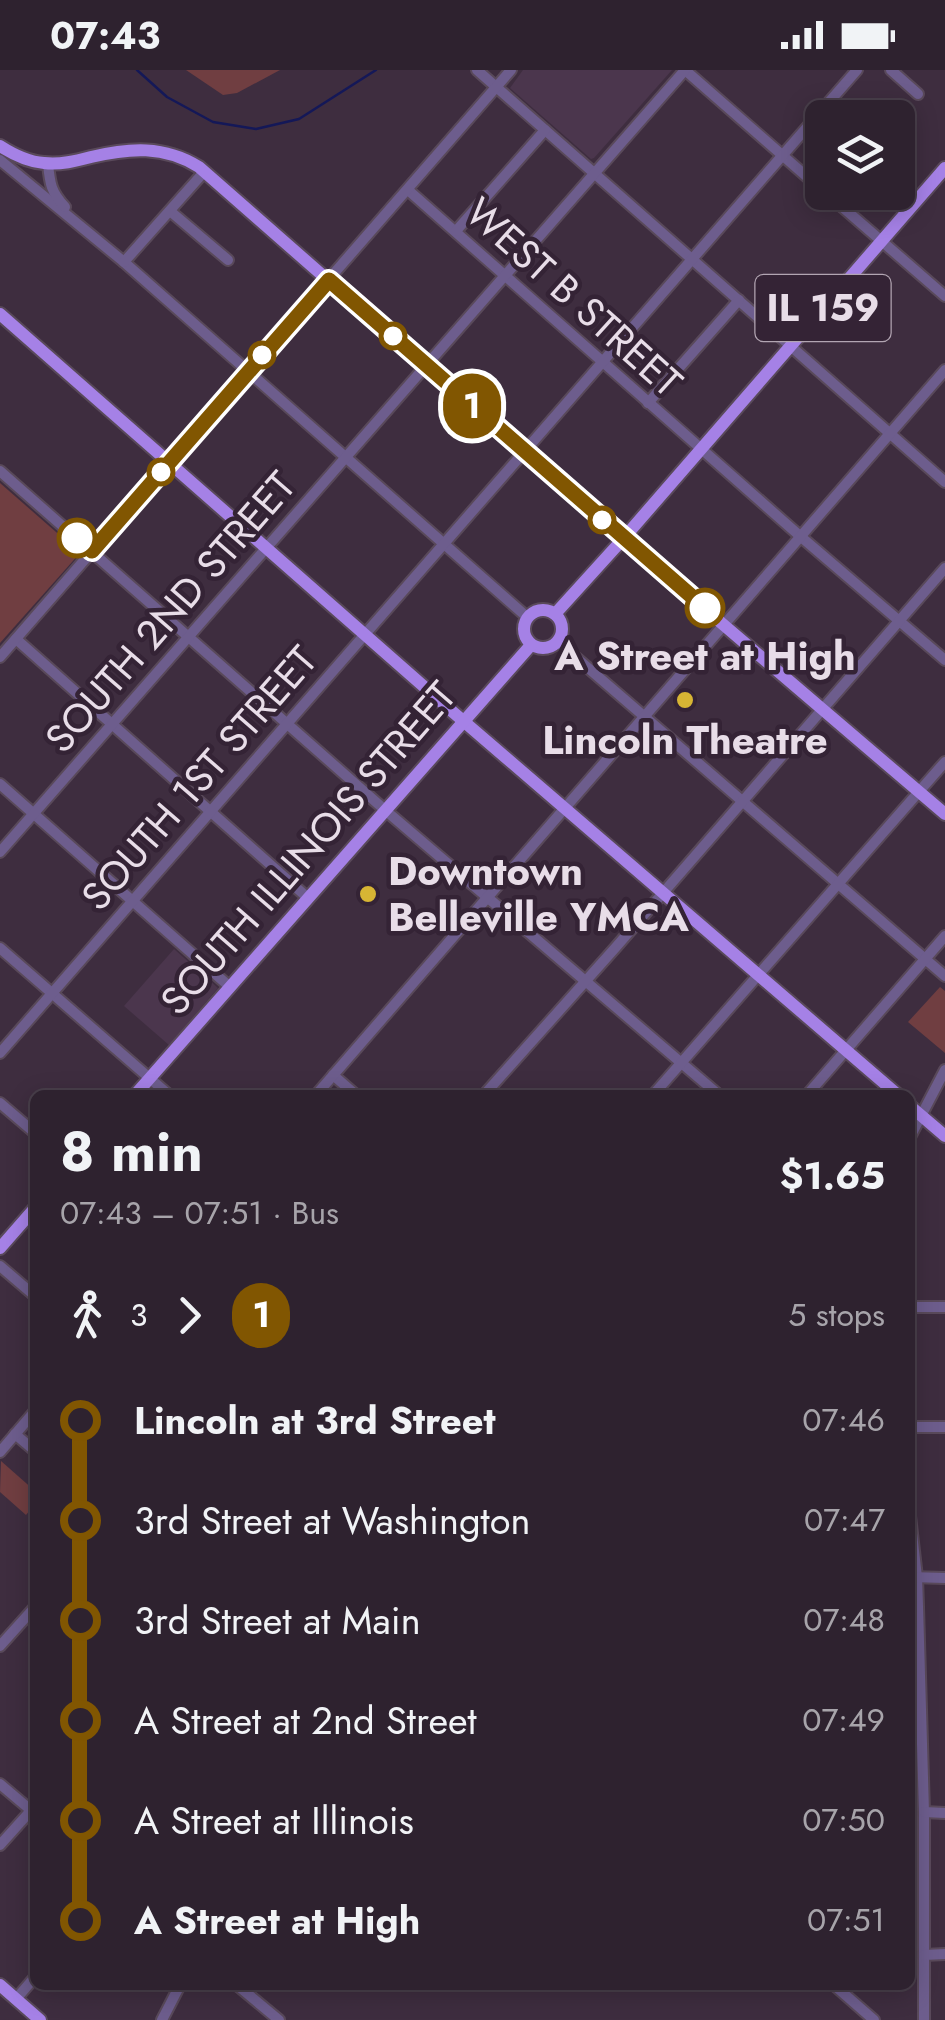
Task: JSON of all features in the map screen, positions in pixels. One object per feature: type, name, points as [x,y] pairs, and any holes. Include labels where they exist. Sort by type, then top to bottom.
[{"type":"main road","points":[[0,146],[22,158],[48,164],[130,149],[149,150],[179,156],[204,172],[623,539],[945,814]]},
{"type":"main road","name":"IL 159","points":[[556,614],[945,168]]},
{"type":"main road","points":[[0,314],[463,721],[892,1090]]},
{"type":"main road","points":[[542,610],[556,614],[562,626],[558,642],[543,649],[530,645],[523,627],[528,617],[542,610]]},
{"type":"main road","name":"SOUTH ILLINOIS STREET","points":[[139,1090],[530,645]]},
{"type":"main road","points":[[915,1110],[945,1136]]},
{"type":"main road","points":[[0,1248],[30,1214]]},
{"type":"main road","points":[[0,1985],[40,2020]]},
{"type":"street","points":[[477,70],[945,482]]},
{"type":"street","points":[[0,656],[511,70]]},
{"type":"street","points":[[685,70],[805,174]]},
{"type":"street","name":"SOUTH 2ND STREET","points":[[0,852],[685,70]]},
{"type":"street","name":"SOUTH 1ST STREET","points":[[0,1053],[858,70]]},
{"type":"street","points":[[891,70],[918,94]]},
{"type":"street","points":[[456,231],[545,130]]},
{"type":"street","points":[[0,160],[71,216]]},
{"type":"street","points":[[48,164],[51,187],[71,216],[528,617]]},
{"type":"street","points":[[124,262],[204,172]]},
{"type":"street","name":"WEST B STREET","points":[[408,190],[945,660]]},
{"type":"street","points":[[170,210],[228,260]]},
{"type":"street","points":[[846,210],[945,296]]},
{"type":"street","points":[[648,403],[739,300]]},
{"type":"street","points":[[320,1090],[945,370]]},
{"type":"street","points":[[0,471],[584,982],[713,1090]]},
{"type":"street","points":[[488,1090],[945,568]]},
{"type":"street","points":[[16,639],[308,898]]},
{"type":"street","points":[[558,642],[945,976]]},
{"type":"street","points":[[657,1090],[945,762]]},
{"type":"street","points":[[0,784],[230,987]]},
{"type":"street","points":[[811,1090],[945,936]]},
{"type":"street","points":[[0,948],[163,1090]]},
{"type":"street","points":[[915,1130],[945,1070]]},
{"type":"street","points":[[333,1075],[350,1090]]},
{"type":"street","points":[[0,1103],[30,1129]]},
{"type":"street","points":[[0,1266],[30,1292]]},
{"type":"street","points":[[915,1307],[945,1307]]},
{"type":"street","points":[[0,1452],[30,1417]]},
{"type":"street","points":[[915,1427],[945,1427]]},
{"type":"street","points":[[16,1434],[30,1447]]},
{"type":"street","points":[[915,1577],[945,1578]]},
{"type":"street","points":[[915,1600],[924,1812],[924,2020]]},
{"type":"street","points":[[0,1646],[30,1612]]},
{"type":"street","points":[[0,1784],[30,1807]]},
{"type":"street","points":[[924,1812],[945,1813]]},
{"type":"street","points":[[0,1845],[30,1814]]},
{"type":"street","points":[[915,1895],[924,1903]]},
{"type":"street","points":[[924,1955],[945,1954]]},
{"type":"street","points":[[16,1999],[30,1983]]},
{"type":"street","points":[[162,2020],[177,1990]]},
{"type":"street","points":[[243,1990],[279,2020]]},
{"type":"street","points":[[840,1990],[874,2020]]},
{"type":"shaded area","points":[[186,70],[280,70],[237,93],[223,95]]},
{"type":"shaded area","points":[[523,70],[672,70],[591,159],[510,88]]},
{"type":"shaded area","points":[[0,483],[80,553],[0,643]]},
{"type":"shaded area","points":[[174,949],[218,988],[169,1045],[124,1006]]},
{"type":"shaded area","points":[[940,987],[945,991],[945,1053],[908,1022]]},
{"type":"shaded area","points":[[1,1461],[30,1487],[30,1510],[26,1515],[0,1492]]},
{"type":"waterway","points":[[137,70],[167,97],[213,122],[256,129],[299,119],[376,70]]},
{"type":"bus line","name":"1","points":[[77,538],[92,551],[329,280],[705,608]]},
{"type":"place","name":"A Street at High","points":[[705,608]]},
{"type":"place","name":"Lincoln Theatre","points":[[685,700]]},
{"type":"place","name":"Downtown Belleville YMCA","points":[[368,894]]}]
